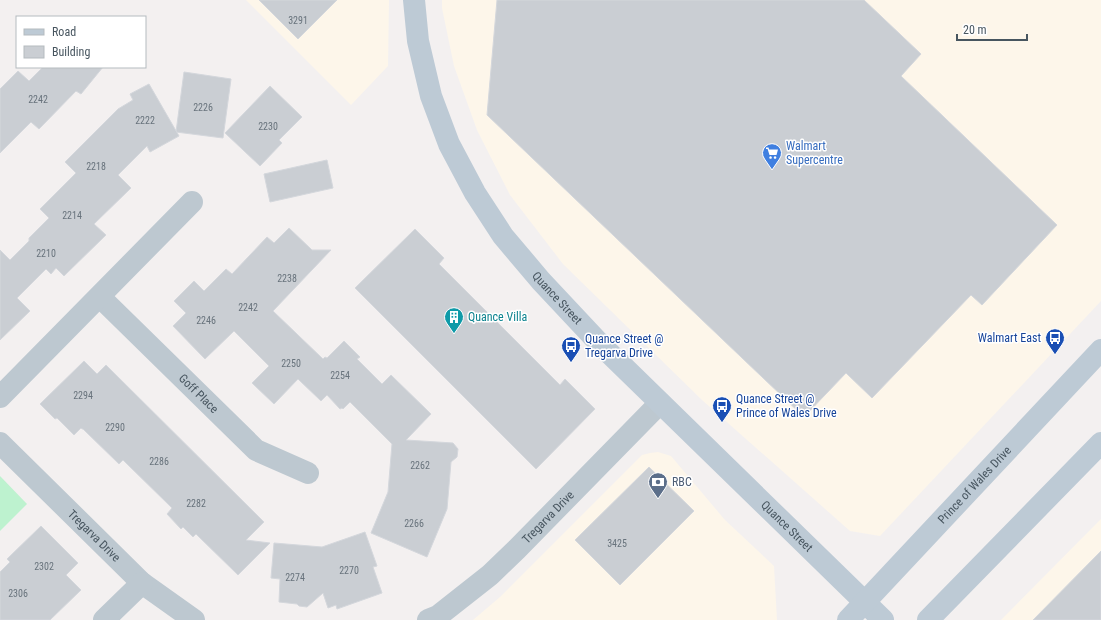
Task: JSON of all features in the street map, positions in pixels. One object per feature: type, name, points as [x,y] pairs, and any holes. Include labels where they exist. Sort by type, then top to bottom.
[{"type":"street","name":"Quance Street","points":[[414,0],[418,40],[431,96],[449,144],[475,192],[503,236],[541,281],[601,345],[883,620]]},
{"type":"street","points":[[0,397],[192,202]]},
{"type":"street","name":"Goff Place","points":[[100,297],[256,450],[308,473]]},
{"type":"street","name":"Prince of Wales Drive","points":[[848,620],[1101,350]]},
{"type":"street","name":"Tregarva Drive","points":[[428,620],[438,616],[490,575],[660,403]]},
{"type":"street","name":"Tregarva Drive","points":[[0,443],[142,583],[194,620]]},
{"type":"street","points":[[928,620],[1101,443]]},
{"type":"street","points":[[104,620],[142,583]]},
{"type":"shaded area","points":[[246,0],[389,0],[388,66],[351,105]]},
{"type":"shaded area","points":[[442,0],[1101,0],[1101,301],[880,536],[850,531],[702,400],[563,264],[510,195],[477,130],[454,66],[442,8]]},
{"type":"shaded area","points":[[658,452],[671,456],[725,520],[774,566],[777,620],[473,620],[500,597],[642,455]]},
{"type":"shaded area","points":[[1101,519],[1101,620],[1001,620]]},
{"type":"green space","points":[[0,476],[27,504],[0,531]]},
{"type":"building","points":[[259,0],[337,0],[298,39]]},
{"type":"building","name":"Walmart Supercentre","points":[[497,0],[864,0],[921,54],[901,76],[1057,225],[982,305],[971,295],[872,398],[846,373],[804,417],[487,115]]},
{"type":"building","points":[[42,68],[102,68],[81,94],[76,91],[39,129],[31,122],[0,153],[0,89],[18,71],[29,81]]},
{"type":"building","points":[[184,72],[231,79],[223,138],[176,132]]},
{"type":"building","points":[[149,84],[179,136],[150,152],[147,146],[118,175],[131,188],[94,224],[106,235],[64,276],[56,268],[51,274],[46,269],[17,298],[30,311],[0,340],[0,250],[10,260],[29,241],[29,238],[49,218],[40,209],[76,173],[65,162],[118,109],[133,100],[130,94]]},
{"type":"building","points":[[270,86],[302,117],[279,140],[282,143],[260,166],[225,133]]},
{"type":"building","points":[[327,160],[333,188],[270,202],[264,174]]},
{"type":"building","points":[[289,228],[312,250],[331,250],[273,311],[323,359],[325,357],[327,358],[344,341],[360,357],[357,359],[382,384],[391,375],[431,414],[406,440],[453,443],[458,449],[457,457],[451,462],[447,509],[427,557],[371,533],[388,492],[392,444],[350,402],[343,409],[340,409],[327,395],[321,401],[298,379],[274,404],[252,383],[269,366],[234,331],[205,359],[173,326],[186,313],[174,301],[194,281],[204,291],[226,269],[232,274],[267,237],[274,243]]},
{"type":"building","name":"Quance Villa","points":[[415,229],[444,258],[439,264],[560,385],[565,379],[595,409],[536,469],[355,288]]},
{"type":"building","points":[[84,361],[97,374],[106,365],[264,522],[246,540],[270,543],[238,575],[196,534],[193,537],[183,527],[181,529],[167,514],[172,508],[123,460],[119,464],[83,429],[81,428],[74,435],[40,404]]},
{"type":"building","points":[[649,467],[694,511],[620,585],[575,540]]},
{"type":"building","points":[[41,526],[78,563],[66,575],[81,590],[50,620],[0,620],[0,572],[10,562],[7,559]]},
{"type":"building","points":[[365,532],[377,566],[373,567],[382,593],[337,609],[336,605],[328,608],[323,593],[307,607],[279,602],[280,579],[271,578],[274,543],[322,547]]},
{"type":"building","points":[[1101,551],[1101,620],[1033,620]]},
{"type":"place","name":"Walmart Supercentre","points":[[772,170]]},
{"type":"place","name":"Quance Villa","points":[[454,334]]},
{"type":"place","name":"Walmart East","points":[[1055,355]]},
{"type":"place","name":"Quance Street @ Tregarva Drive","points":[[571,363]]},
{"type":"place","name":"Quance Street @ Prince of Wales Drive","points":[[722,423]]},
{"type":"place","name":"RBC","points":[[658,499]]}]
